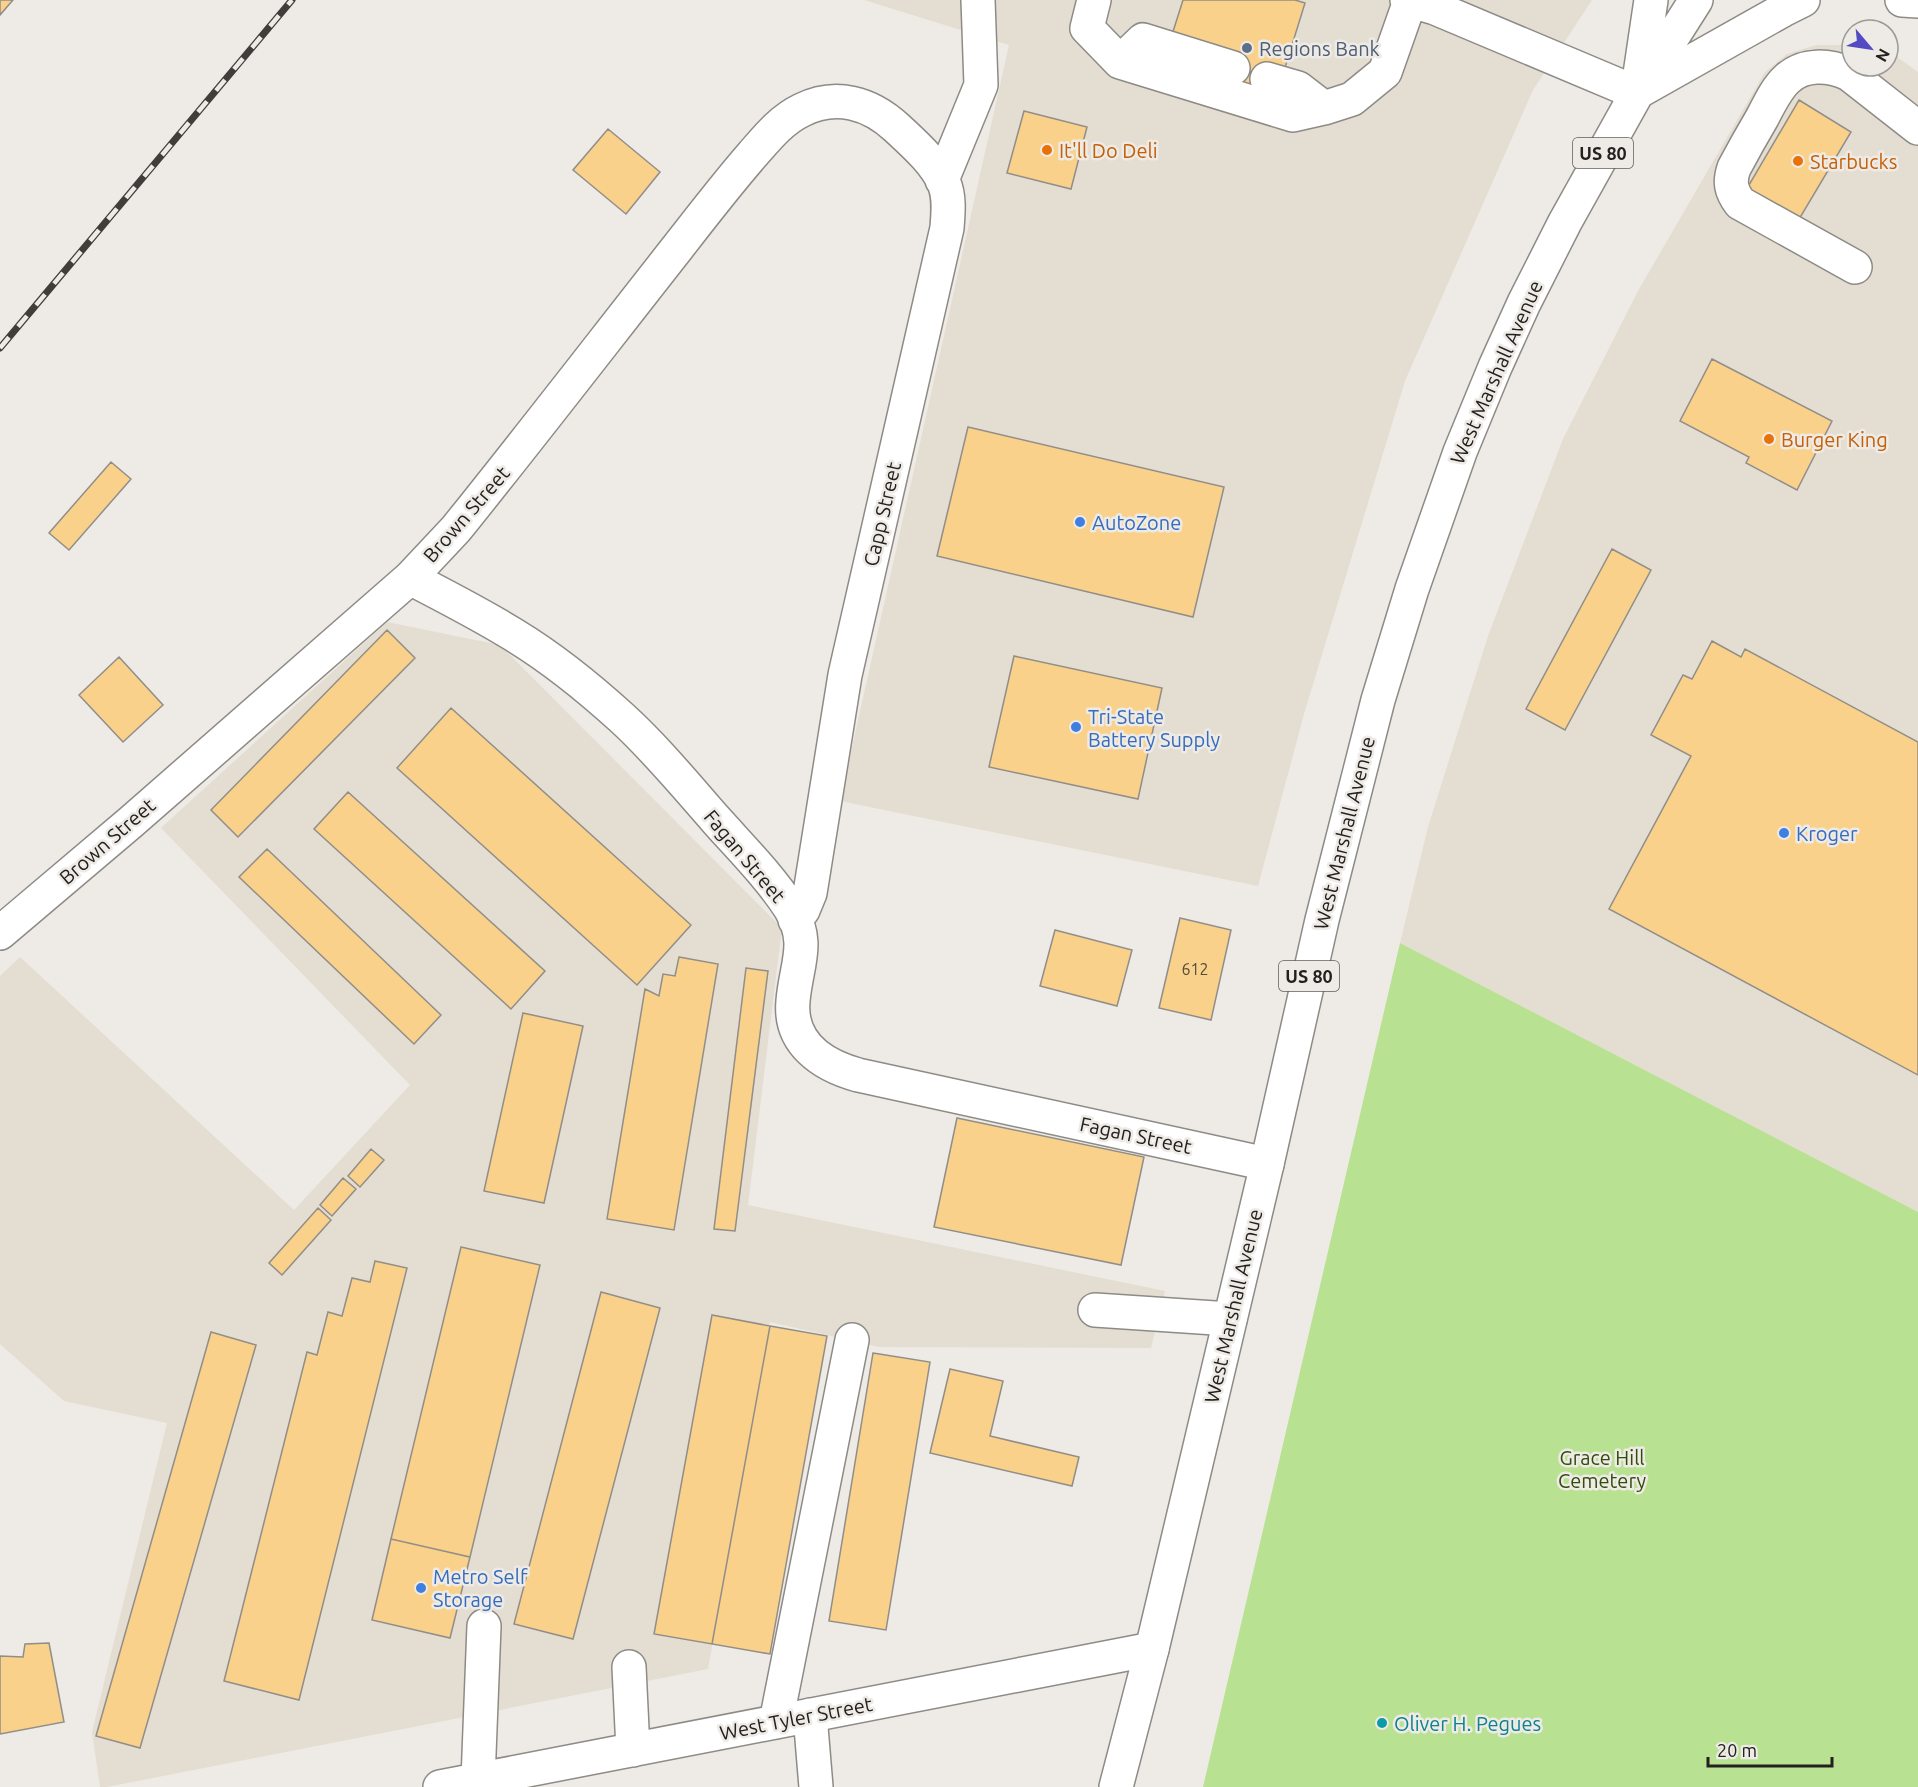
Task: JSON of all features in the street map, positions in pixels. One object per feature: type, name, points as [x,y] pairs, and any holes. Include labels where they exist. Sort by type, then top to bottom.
[{"type":"street","points":[[942,180],[981,86],[978,0]]},
{"type":"street","points":[[1094,0],[1087,28],[1120,62],[1293,116],[1352,99],[1385,72],[1408,0],[1435,8],[1637,93]]},
{"type":"street","points":[[1637,93],[1651,0]]},
{"type":"street","name":"West Marshall Avenue","points":[[1116,1787],[1152,1649],[1267,1164],[1322,920],[1366,745],[1395,642],[1443,497],[1482,397],[1524,303],[1565,222],[1637,93],[1696,0]]},
{"type":"street","points":[[1637,93],[1803,0]]},
{"type":"street","points":[[1902,0],[1918,1]]},
{"type":"street","points":[[1120,62],[1143,40],[1233,68]]},
{"type":"street","points":[[1854,267],[1740,203],[1732,192],[1731,177],[1734,168],[1777,91],[1787,78],[1812,67],[1826,66],[1849,75],[1918,128]]},
{"type":"street","points":[[1267,79],[1298,88],[1324,108]]},
{"type":"street","name":"Brown Street","points":[[0,933],[131,822],[410,578],[470,512],[726,184],[781,122],[803,109],[827,101],[848,101],[866,107],[894,125]]},
{"type":"street","name":"Capp Street","points":[[795,920],[803,910],[810,893],[845,675],[947,228],[949,206],[945,184],[915,144],[894,125]]},
{"type":"street","name":"Fagan Street","points":[[410,578],[514,635],[612,709],[684,784],[775,887],[791,910],[802,940],[792,1002],[794,1020],[805,1044],[814,1055],[839,1070],[858,1075],[1267,1164]]},
{"type":"street","points":[[1095,1310],[1230,1319]]},
{"type":"street","points":[[776,1722],[852,1340]]},
{"type":"street","points":[[478,1780],[484,1626]]},
{"type":"street","name":"West Tyler Street","points":[[441,1787],[1152,1649]]},
{"type":"street","points":[[629,1667],[633,1750]]},
{"type":"street","points":[[810,1715],[816,1787]]},
{"type":"shaded area","points":[[864,0],[1592,0],[1533,90],[1405,381],[1304,714],[1258,886],[840,801],[1009,45]]},
{"type":"shaded area","points":[[1816,45],[1840,45],[1840,78],[1900,78],[1900,59],[1918,72],[1918,1212],[1400,943],[1428,827],[1488,636],[1563,439],[1638,291],[1765,72],[1787,54]]},
{"type":"shaded area","name":"Metro Self Storage","points":[[387,622],[500,645],[782,928],[748,1205],[1165,1291],[1151,1348],[879,1347],[770,1322],[708,1669],[100,1787],[92,1732],[167,1423],[64,1401],[0,1344],[0,976],[20,957],[294,1210],[410,1085],[161,828]]},
{"type":"green space","name":"Grace Hill Cemetery","points":[[1400,943],[1918,1212],[1918,1787],[1203,1787]]},
{"type":"building","points":[[0,0],[13,0],[0,15]]},
{"type":"building","name":"Regions Bank","points":[[1183,0],[1295,0],[1305,3],[1284,71],[1262,97],[1171,38]]},
{"type":"building","name":"Starbucks","points":[[1799,100],[1851,132],[1798,221],[1746,190]]},
{"type":"building","name":"It'll Do Deli","points":[[1024,111],[1087,127],[1071,189],[1007,173]]},
{"type":"building","points":[[608,129],[660,172],[626,214],[573,170]]},
{"type":"building","name":"Burger King","points":[[1712,359],[1832,421],[1797,490],[1746,463],[1749,457],[1680,421]]},
{"type":"building","name":"AutoZone","points":[[968,427],[1224,487],[1193,617],[937,556]]},
{"type":"building","points":[[111,462],[131,479],[69,550],[49,533]]},
{"type":"building","points":[[1612,549],[1651,570],[1565,730],[1526,709]]},
{"type":"building","points":[[387,630],[415,658],[238,837],[211,810]]},
{"type":"building","name":"Kroger","points":[[1712,641],[1741,657],[1745,649],[1918,742],[1918,1075],[1609,909],[1691,756],[1651,735],[1683,675],[1692,679]]},
{"type":"building","name":"Tri-State Battery Supply","points":[[1014,656],[1162,688],[1138,799],[989,767]]},
{"type":"building","points":[[119,657],[163,705],[123,742],[79,695]]},
{"type":"building","points":[[451,708],[691,925],[637,985],[397,768]]},
{"type":"building","points":[[348,792],[545,971],[511,1009],[314,829]]},
{"type":"building","points":[[267,849],[441,1015],[414,1044],[239,877]]},
{"type":"building","points":[[1180,918],[1231,930],[1211,1020],[1159,1008]]},
{"type":"building","points":[[1055,930],[1132,950],[1117,1006],[1040,986]]},
{"type":"building","points":[[679,957],[718,964],[674,1230],[607,1219],[645,989],[659,996],[663,974],[675,976]]},
{"type":"building","points":[[746,968],[768,971],[735,1231],[714,1229]]},
{"type":"building","points":[[523,1013],[583,1026],[544,1203],[484,1191]]},
{"type":"building","points":[[957,1118],[1144,1157],[1121,1265],[934,1227]]},
{"type":"building","points":[[371,1149],[384,1160],[360,1187],[348,1176]]},
{"type":"building","points":[[343,1178],[356,1189],[332,1216],[320,1205]]},
{"type":"building","points":[[318,1208],[331,1220],[282,1275],[269,1263]]},
{"type":"building","points":[[461,1247],[540,1265],[470,1557],[391,1539]]},
{"type":"building","points":[[375,1261],[407,1268],[299,1700],[224,1681],[307,1352],[317,1355],[328,1312],[342,1316],[352,1278],[370,1282]]},
{"type":"building","points":[[601,1292],[660,1308],[573,1639],[514,1624]]},
{"type":"building","points":[[712,1315],[770,1326],[712,1644],[654,1634]]},
{"type":"building","points":[[770,1326],[827,1336],[770,1654],[712,1644]]},
{"type":"building","points":[[211,1332],[256,1345],[140,1748],[96,1736]]},
{"type":"building","points":[[873,1353],[930,1362],[886,1630],[829,1621]]},
{"type":"building","points":[[950,1369],[1003,1381],[990,1436],[1079,1457],[1072,1486],[930,1453]]},
{"type":"building","name":"Metro Self Storage","points":[[391,1539],[470,1557],[450,1638],[372,1620]]},
{"type":"building","points":[[49,1643],[64,1722],[0,1734],[0,1656],[23,1657],[25,1644]]},
{"type":"railway","points":[[0,348],[292,0]]},
{"type":"place","name":"Regions Bank","points":[[1247,48]]},
{"type":"place","name":"It'll Do Deli","points":[[1047,150]]},
{"type":"place","name":"Starbucks","points":[[1798,161]]},
{"type":"place","name":"Burger King","points":[[1769,439]]},
{"type":"place","name":"AutoZone","points":[[1080,522]]},
{"type":"place","name":"Tri-State Battery Supply","points":[[1076,727]]},
{"type":"place","name":"Kroger","points":[[1784,833]]},
{"type":"place","name":"Metro Self Storage","points":[[421,1588]]},
{"type":"place","name":"Oliver H. Pegues","points":[[1382,1723]]}]
